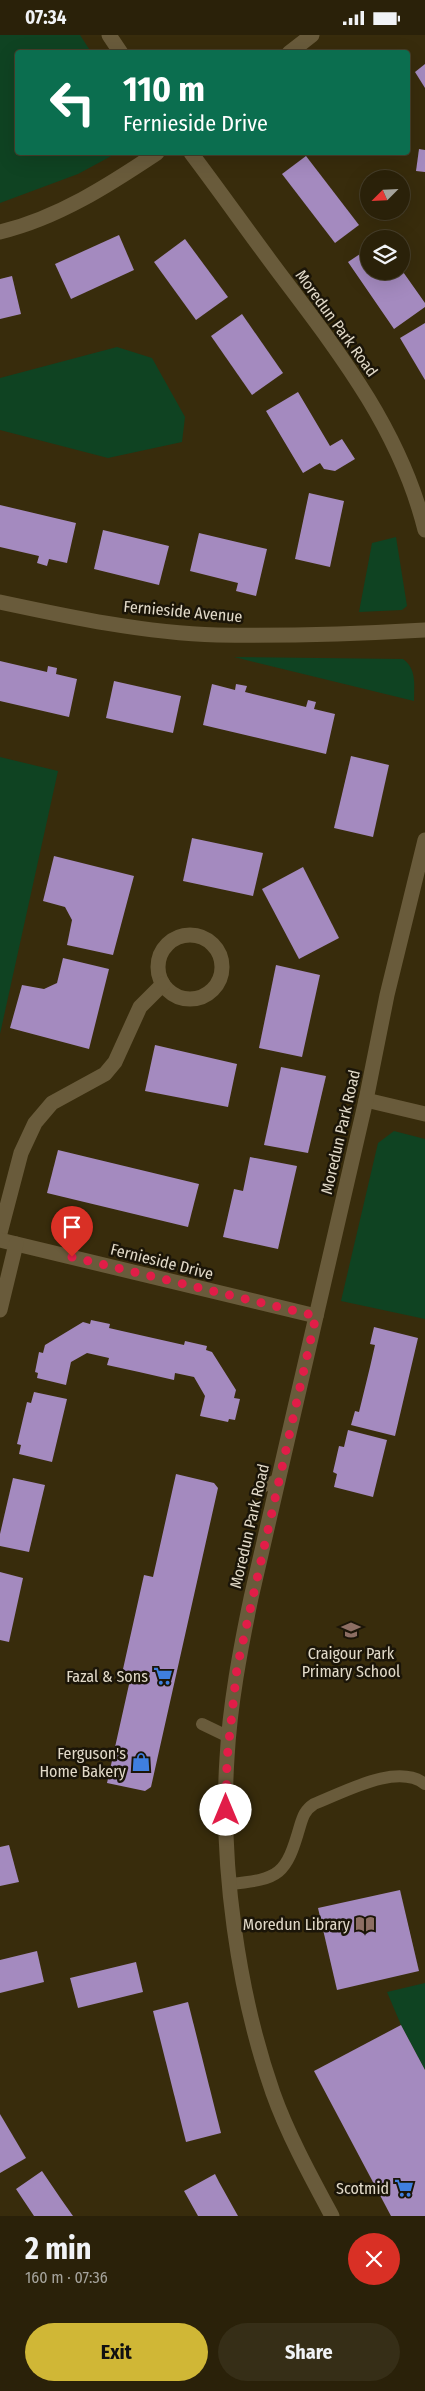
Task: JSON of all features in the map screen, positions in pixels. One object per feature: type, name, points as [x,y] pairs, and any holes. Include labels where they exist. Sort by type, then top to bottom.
[{"type":"street","points":[[109,35],[119,50]]},
{"type":"street","points":[[293,50],[312,35]]},
{"type":"street","points":[[0,231],[50,215],[111,184],[154,155]]},
{"type":"street","name":"Moredun Park Road","points":[[193,155],[350,367],[384,422],[410,482],[425,530]]},
{"type":"street","name":"Fernieside Avenue","points":[[0,603],[74,617],[216,635],[425,630]]},
{"type":"street","name":"Moredun Park Road","points":[[332,2216],[313,2181],[274,2095],[261,2056],[248,2005],[230,1884],[226,1810],[229,1737],[237,1668],[278,1479],[366,1100],[387,995],[425,842]]},
{"type":"street","points":[[193,935],[207,939],[218,949],[222,959],[222,975],[214,989],[204,996],[192,999],[181,998],[172,993],[163,984],[159,974],[159,960],[163,950],[174,939],[193,935]]},
{"type":"street","points":[[0,1233],[21,1153],[35,1123],[52,1103],[105,1074],[115,1062],[140,1007],[163,984]]},
{"type":"street","points":[[366,1100],[425,1114]]},
{"type":"street","name":"Fernieside Drive","points":[[0,1239],[316,1316]]},
{"type":"street","points":[[0,1310],[16,1244]]},
{"type":"lane","points":[[257,1490],[278,1479]]},
{"type":"lane","points":[[202,1724],[229,1737]]},
{"type":"lane","points":[[230,1884],[266,1879],[278,1873],[291,1855],[305,1811],[314,1804],[387,1777],[406,1776],[425,1784]]},
{"type":"green space","points":[[0,35],[80,35],[90,50],[15,50],[15,155],[113,155],[78,174],[0,203]]},
{"type":"green space","points":[[117,347],[152,358],[185,417],[182,442],[108,458],[0,430],[0,378]]},
{"type":"green space","points":[[396,537],[407,606],[402,610],[359,612],[372,543]]},
{"type":"green space","points":[[234,657],[403,659],[413,672],[414,701]]},
{"type":"green space","points":[[0,757],[58,771],[0,1034]]},
{"type":"green space","points":[[394,1131],[425,1139],[425,1319],[341,1301],[378,1143]]},
{"type":"green space","points":[[425,1983],[425,2070],[401,2025],[387,1992]]},
{"type":"building","points":[[425,64],[425,88],[415,72]]},
{"type":"building","points":[[419,149],[425,150],[425,172],[416,171]]},
{"type":"building","points":[[306,156],[359,225],[335,243],[282,174]]},
{"type":"building","points":[[119,235],[134,270],[71,299],[55,264]]},
{"type":"building","points":[[185,239],[228,297],[196,320],[154,262]]},
{"type":"building","points":[[360,254],[360,279],[348,262]]},
{"type":"building","points":[[12,276],[21,314],[0,319],[0,279]]},
{"type":"building","points":[[360,280],[409,280],[425,303],[425,307],[394,329]]},
{"type":"building","points":[[242,314],[283,373],[252,395],[211,336]]},
{"type":"building","points":[[425,323],[425,380],[400,338]]},
{"type":"building","points":[[298,392],[330,446],[342,439],[355,459],[335,471],[324,469],[320,463],[303,473],[266,411]]},
{"type":"building","points":[[309,493],[344,501],[330,567],[295,559]]},
{"type":"building","points":[[0,505],[76,523],[67,563],[49,559],[47,566],[37,563],[39,556],[0,547]]},
{"type":"building","points":[[103,530],[169,546],[159,585],[94,569]]},
{"type":"building","points":[[199,533],[267,549],[256,596],[236,591],[238,583],[190,571]]},
{"type":"building","points":[[0,661],[47,672],[48,666],[57,668],[56,674],[77,679],[69,717],[0,701]]},
{"type":"building","points":[[114,681],[181,696],[173,733],[106,718]]},
{"type":"building","points":[[212,684],[235,690],[236,684],[247,686],[245,692],[306,707],[308,700],[316,702],[314,709],[335,714],[326,754],[203,725]]},
{"type":"building","points":[[351,756],[389,765],[373,837],[334,828]]},
{"type":"building","points":[[192,838],[263,853],[253,896],[183,881]]},
{"type":"building","points":[[54,856],[134,876],[113,955],[67,945],[72,920],[65,907],[43,901]]},
{"type":"building","points":[[303,867],[339,938],[299,959],[262,889]]},
{"type":"building","points":[[63,958],[109,969],[89,1049],[10,1028],[22,985],[44,989],[57,983]]},
{"type":"building","points":[[276,965],[320,975],[302,1057],[259,1048]]},
{"type":"building","points":[[155,1045],[237,1064],[228,1107],[145,1091]]},
{"type":"building","points":[[281,1067],[326,1076],[308,1153],[264,1145]]},
{"type":"building","points":[[58,1150],[199,1184],[188,1227],[47,1193]]},
{"type":"building","points":[[250,1157],[297,1166],[278,1249],[223,1237],[234,1189],[243,1191]]},
{"type":"building","points":[[91,1320],[110,1324],[109,1328],[184,1345],[185,1341],[207,1346],[206,1350],[212,1352],[236,1390],[234,1398],[240,1399],[235,1420],[229,1419],[228,1422],[200,1416],[205,1396],[194,1377],[175,1373],[174,1380],[107,1365],[109,1358],[87,1353],[71,1362],[66,1385],[37,1378],[38,1373],[35,1372],[39,1352],[43,1353],[45,1345],[83,1322],[90,1324]]},
{"type":"building","points":[[374,1327],[418,1338],[395,1436],[351,1425],[355,1411],[359,1412],[370,1367],[375,1345],[370,1344]]},
{"type":"building","points":[[34,1392],[67,1399],[52,1462],[19,1454],[21,1445],[17,1444],[27,1402],[31,1403]]},
{"type":"building","points":[[348,1430],[387,1440],[373,1497],[334,1487],[337,1474],[333,1472],[339,1446],[344,1447]]},
{"type":"building","points":[[176,1474],[214,1483],[218,1488],[151,1787],[145,1791],[107,1783],[130,1680],[121,1678],[144,1575],[153,1577]]},
{"type":"building","points":[[13,1478],[45,1485],[29,1552],[0,1546],[0,1534]]},
{"type":"building","points":[[0,1572],[23,1578],[9,1642],[0,1640]]},
{"type":"building","points":[[9,1845],[19,1882],[0,1886],[0,1847]]},
{"type":"building","name":"Moredun Library","points":[[400,1890],[419,1971],[337,1990],[318,1908]]},
{"type":"building","points":[[37,1951],[44,1982],[0,1993],[0,1960]]},
{"type":"building","points":[[136,1962],[143,1992],[78,2008],[70,1978]]},
{"type":"building","points":[[188,2002],[221,2133],[186,2142],[153,2011]]},
{"type":"building","points":[[401,2025],[425,2070],[425,2216],[391,2216],[314,2071]]},
{"type":"building","points":[[0,2114],[26,2158],[0,2173]]},
{"type":"building","points":[[42,2171],[73,2216],[34,2216],[16,2189]]},
{"type":"building","points":[[215,2174],[238,2216],[198,2216],[184,2191]]},
{"type":"place","name":"Craigour Park Primary School","points":[[351,1630]]},
{"type":"place","name":"Fazal & Sons","points":[[163,1676]]},
{"type":"place","name":"Ferguson's Home Bakery","points":[[141,1762]]},
{"type":"place","name":"Moredun Library","points":[[365,1924]]},
{"type":"place","name":"Scotmid","points":[[404,2188]]},
{"type":"route","points":[[72,1257],[316,1316],[292,1415],[237,1668],[230,1715],[226,1810]]}]
